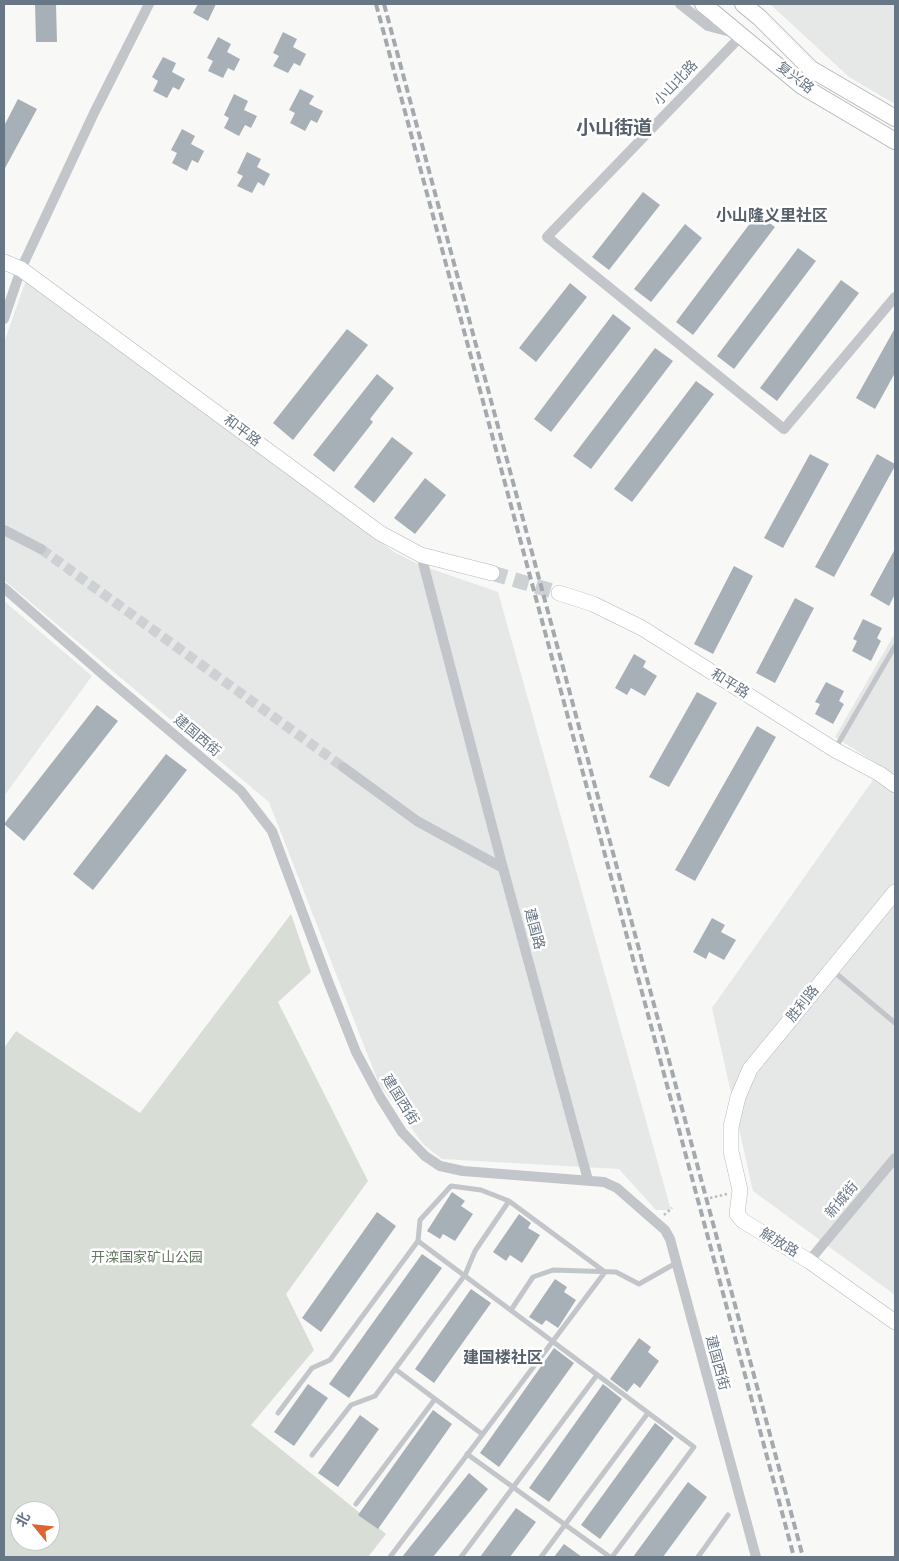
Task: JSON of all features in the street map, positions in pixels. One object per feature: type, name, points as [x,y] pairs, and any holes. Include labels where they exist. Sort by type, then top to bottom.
[{"type":"main road","name":"复兴路","points":[[703,4],[802,86],[895,141]]},
{"type":"main road","name":"复兴路","points":[[743,4],[757,11],[811,69],[895,118]]},
{"type":"street","points":[[4,319],[21,269],[94,113],[150,4]]},
{"type":"street","points":[[680,4],[708,26],[742,35]]},
{"type":"street","name":"小山北路","points":[[742,35],[547,237],[784,429],[895,298]]},
{"type":"street","name":"和平路","points":[[4,262],[21,269],[380,533],[421,555],[492,573]]},
{"type":"street","points":[[4,530],[41,549]]},
{"type":"street","name":"建国路","points":[[421,555],[503,868],[588,1180]]},
{"type":"street","name":"建国西街","points":[[4,588],[241,791],[272,831],[356,1052],[380,1097],[402,1132],[425,1156],[440,1166],[463,1172],[604,1182],[617,1188],[665,1230],[670,1239],[756,1557]]},
{"type":"street","name":"和平路","points":[[559,593],[593,604],[642,628],[835,750],[880,774],[895,785]]},
{"type":"street","points":[[343,767],[417,821],[503,868]]},
{"type":"street","name":"胜利路","points":[[731,1127],[738,1097],[750,1069],[895,892]]},
{"type":"street","name":"解放路","points":[[731,1127],[731,1151],[740,1190],[737,1214],[743,1222],[809,1261],[895,1322]]},
{"type":"street","name":"新城街","points":[[809,1261],[895,1158]]},
{"type":"lane","points":[[835,750],[895,646]]},
{"type":"lane","points":[[832,970],[895,1023]]},
{"type":"lane","points":[[278,1413],[312,1368],[330,1360],[418,1240],[420,1220],[451,1186],[481,1190],[509,1201],[605,1272]]},
{"type":"lane","points":[[312,1455],[351,1405],[375,1396],[464,1276],[475,1250],[509,1201]]},
{"type":"lane","points":[[418,1240],[694,1447],[611,1557],[467,1454]]},
{"type":"lane","points":[[511,1310],[533,1277],[553,1270],[616,1272],[640,1284],[676,1263]]},
{"type":"lane","points":[[390,1557],[605,1272]]},
{"type":"lane","points":[[395,1369],[482,1434]]},
{"type":"lane","points":[[461,1557],[597,1375]]},
{"type":"lane","points":[[356,1504],[435,1399]]},
{"type":"lane","points":[[540,1557],[648,1413]]},
{"type":"lane","points":[[698,1557],[728,1515]]},
{"type":"shaded area","points":[[770,4],[895,4],[895,104],[849,77]]},
{"type":"shaded area","points":[[26,280],[394,552],[420,565],[498,592],[671,1210],[656,1210],[619,1169],[442,1159],[423,1144],[379,1084],[269,802],[4,580],[4,343]]},
{"type":"shaded area","points":[[4,601],[92,676],[4,796]]},
{"type":"shaded area","points":[[895,633],[895,1295],[753,1191],[712,1008],[882,767],[835,737]]},
{"type":"green space","name":"开滦国家矿山公园","points":[[291,914],[311,972],[278,1002],[368,1181],[286,1294],[314,1350],[251,1425],[386,1534],[368,1557],[4,1557],[4,1048],[16,1031],[140,1113]]},
{"type":"building","points":[[35,4],[56,4],[57,42],[36,42]]},
{"type":"building","points":[[198,4],[216,4],[208,21],[193,13]]},
{"type":"building","points":[[283,32],[297,39],[293,47],[306,54],[300,66],[294,63],[288,73],[273,66],[279,56],[273,53]]},
{"type":"building","points":[[218,37],[231,44],[227,52],[240,59],[234,71],[228,68],[223,78],[208,71],[213,61],[207,58]]},
{"type":"building","points":[[163,57],[176,63],[172,72],[185,79],[179,90],[173,87],[167,98],[153,91],[158,81],[152,77]]},
{"type":"building","points":[[300,89],[314,96],[309,104],[323,111],[317,123],[311,120],[305,131],[290,123],[295,113],[289,110]]},
{"type":"building","points":[[234,94],[248,101],[244,110],[257,116],[251,128],[245,125],[239,136],[224,128],[229,118],[224,115]]},
{"type":"building","points":[[18,99],[37,109],[4,170],[4,126]]},
{"type":"building","points":[[182,129],[195,136],[191,144],[204,151],[198,163],[192,160],[187,171],[172,163],[177,153],[171,150]]},
{"type":"building","points":[[247,152],[261,159],[257,167],[270,174],[264,186],[258,182],[252,193],[237,186],[243,176],[237,173]]},
{"type":"building","points":[[643,192],[660,205],[609,270],[592,257]]},
{"type":"building","points":[[757,214],[775,227],[693,335],[676,322]]},
{"type":"building","points":[[685,224],[702,238],[651,302],[634,289]]},
{"type":"building","points":[[798,248],[816,261],[734,369],[717,356]]},
{"type":"building","points":[[841,280],[859,293],[777,401],[760,388]]},
{"type":"building","points":[[570,283],[587,297],[536,362],[519,348]]},
{"type":"building","points":[[613,314],[631,328],[551,432],[534,419]]},
{"type":"building","points":[[895,328],[895,373],[875,409],[856,398]]},
{"type":"building","points":[[347,329],[368,345],[293,440],[273,423]]},
{"type":"building","points":[[655,348],[673,361],[591,469],[573,456]]},
{"type":"building","points":[[377,374],[394,388],[370,419],[373,422],[334,472],[313,455]]},
{"type":"building","points":[[696,381],[714,394],[632,502],[614,489]]},
{"type":"building","points":[[392,437],[413,453],[374,503],[354,487]]},
{"type":"building","points":[[810,454],[829,464],[783,548],[764,538]]},
{"type":"building","points":[[877,454],[895,464],[895,466],[834,577],[815,567]]},
{"type":"building","points":[[425,478],[446,495],[415,534],[394,518]]},
{"type":"building","points":[[895,549],[895,594],[889,606],[870,595]]},
{"type":"building","points":[[734,566],[753,576],[713,654],[694,644]]},
{"type":"building","points":[[795,598],[814,608],[775,683],[756,673]]},
{"type":"building","points":[[863,619],[882,628],[877,638],[881,641],[871,661],[852,651],[857,641],[853,639]]},
{"type":"building","points":[[634,654],[646,661],[643,667],[657,676],[645,696],[631,688],[627,695],[615,688]]},
{"type":"building","points":[[826,682],[844,691],[839,701],[844,704],[833,724],[815,714],[820,704],[815,702]]},
{"type":"building","points":[[697,692],[717,703],[669,787],[649,777]]},
{"type":"building","points":[[97,705],[118,721],[24,841],[4,824]]},
{"type":"building","points":[[757,726],[776,737],[695,881],[675,870]]},
{"type":"building","points":[[166,754],[187,770],[93,890],[73,874]]},
{"type":"building","points":[[712,918],[725,925],[721,932],[736,940],[724,960],[709,952],[706,959],[693,952]]},
{"type":"building","points":[[452,1192],[465,1201],[461,1206],[473,1214],[455,1241],[443,1234],[440,1239],[427,1231]]},
{"type":"building","points":[[377,1212],[396,1226],[321,1332],[302,1318]]},
{"type":"building","points":[[519,1214],[531,1223],[528,1228],[540,1235],[522,1263],[510,1255],[506,1261],[493,1252]]},
{"type":"building","points":[[422,1254],[442,1268],[349,1398],[329,1384]]},
{"type":"building","points":[[555,1279],[567,1287],[564,1292],[576,1300],[558,1328],[546,1320],[542,1325],[529,1317]]},
{"type":"building","points":[[471,1289],[491,1303],[434,1383],[415,1369]]},
{"type":"building","points":[[639,1338],[651,1347],[648,1352],[659,1361],[640,1388],[634,1383],[627,1392],[610,1379]]},
{"type":"building","points":[[554,1348],[574,1363],[499,1467],[480,1453]]},
{"type":"building","points":[[308,1384],[328,1398],[294,1446],[274,1432]]},
{"type":"building","points":[[603,1384],[622,1399],[549,1502],[529,1488]]},
{"type":"building","points":[[433,1410],[452,1424],[378,1529],[358,1515]]},
{"type":"building","points":[[360,1415],[379,1429],[338,1487],[318,1473]]},
{"type":"building","points":[[655,1423],[674,1438],[600,1539],[581,1525]]},
{"type":"building","points":[[469,1473],[488,1489],[433,1557],[402,1557]]},
{"type":"building","points":[[688,1482],[707,1497],[663,1557],[633,1557]]},
{"type":"building","points":[[516,1508],[536,1522],[510,1557],[480,1557]]},
{"type":"building","points":[[564,1544],[582,1557],[554,1557]]},
{"type":"tunnel","points":[[41,549],[343,767]]},
{"type":"tunnel","points":[[492,573],[559,593]]},
{"type":"railway","points":[[376,4],[794,1557]]},
{"type":"railway","points":[[384,4],[803,1557]]},
{"type":"district","name":"小山街道","points":[[614,129]]},
{"type":"district","name":"小山隆义里社区","points":[[772,216]]},
{"type":"district","name":"建国楼社区","points":[[503,1358]]}]
